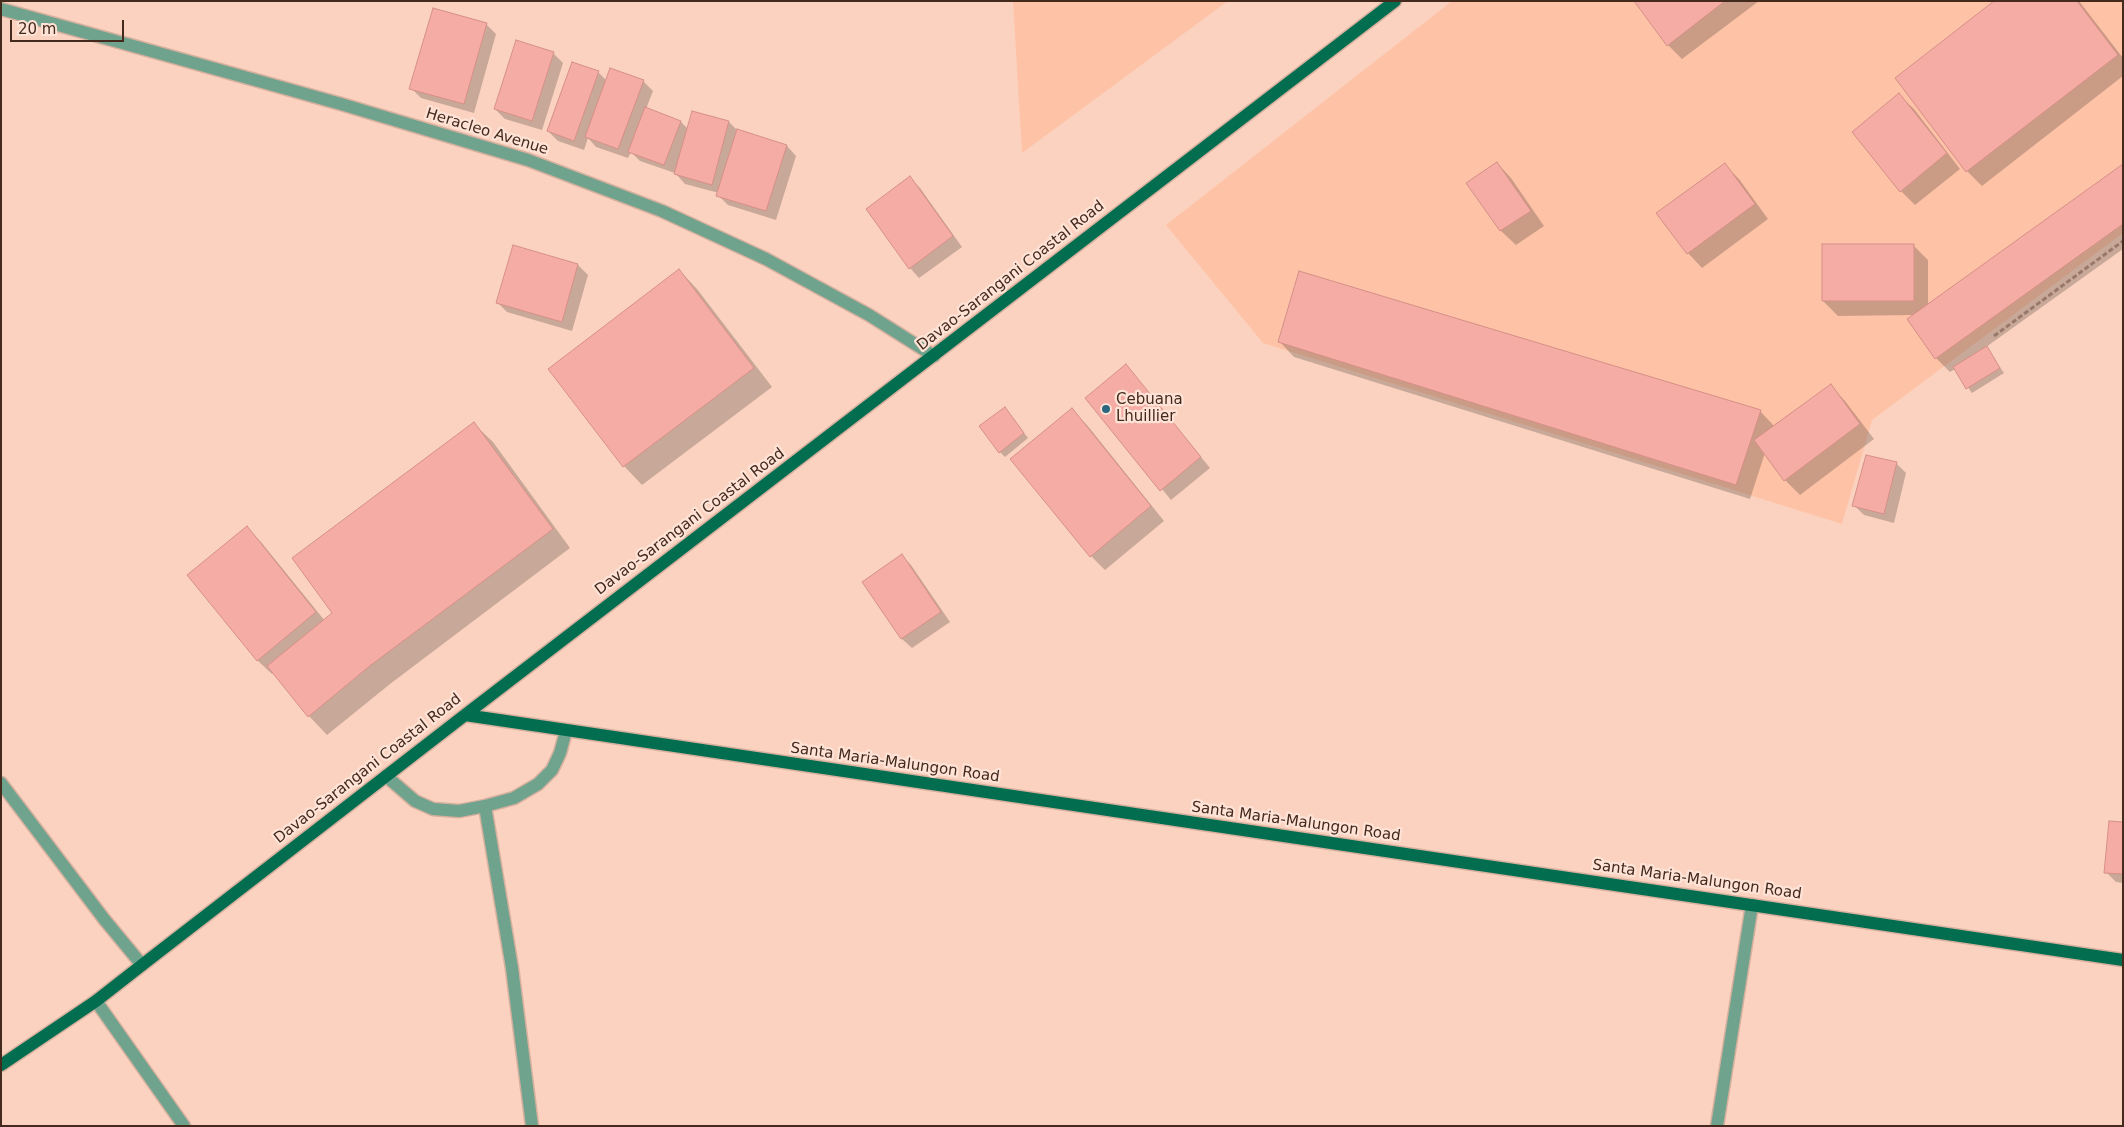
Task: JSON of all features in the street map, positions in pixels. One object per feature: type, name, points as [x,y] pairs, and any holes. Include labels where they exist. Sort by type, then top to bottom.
[{"type":"main road","name":"Davao-Sarangani Coastal Road","points":[[1,1065],[96,1001],[465,714],[1395,1]]},
{"type":"main road","name":"Santa Maria-Malungon Road","points":[[465,714],[566,731],[2123,960]]},
{"type":"street","name":"Heracleo Avenue","points":[[1,9],[341,104],[528,160],[662,211],[766,259],[869,316],[934,356]]},
{"type":"street","points":[[386,776],[415,801],[433,809],[459,811],[485,806],[514,798],[538,784],[552,770],[560,753],[566,731]]},
{"type":"street","points":[[1,783],[104,919],[142,965]]},
{"type":"street","points":[[485,806],[512,968],[532,1126]]},
{"type":"street","points":[[1717,1126],[1752,905]]},
{"type":"street","points":[[96,1001],[184,1126]]},
{"type":"path","points":[[1994,336],[2123,241]]},
{"type":"shaded area","points":[[1013,1],[1228,1],[1022,153]]},
{"type":"shaded area","points":[[1452,1],[2123,1],[2123,233],[1872,420],[1842,524],[1263,343],[1166,225]]},
{"type":"building","points":[[1634,1],[1725,1],[1667,46]]},
{"type":"building","points":[[1994,1],[2077,1],[2118,55],[1966,172],[1895,78]]},
{"type":"building","points":[[433,8],[487,23],[464,104],[409,89]]},
{"type":"building","points":[[516,40],[554,52],[532,121],[494,109]]},
{"type":"building","points":[[572,62],[599,71],[574,141],[547,131]]},
{"type":"building","points":[[610,68],[644,80],[618,149],[585,137]]},
{"type":"building","points":[[1899,93],[1947,153],[1900,192],[1852,132]]},
{"type":"building","points":[[645,107],[681,121],[664,165],[628,152]]},
{"type":"building","points":[[692,111],[729,121],[712,185],[674,174]]},
{"type":"building","points":[[737,129],[787,145],[766,211],[716,196]]},
{"type":"building","points":[[1497,162],[1531,211],[1500,231],[1466,183]]},
{"type":"building","points":[[1725,163],[1755,204],[1687,254],[1656,213]]},
{"type":"building","points":[[2123,164],[2123,224],[1935,359],[1907,319]]},
{"type":"building","points":[[910,176],[953,236],[909,269],[866,209]]},
{"type":"building","points":[[1822,244],[1914,244],[1914,301],[1822,301]]},
{"type":"building","points":[[513,245],[578,264],[562,322],[496,303]]},
{"type":"building","points":[[679,269],[754,368],[623,467],[548,369]]},
{"type":"building","points":[[1299,271],[1761,410],[1736,485],[1278,342]]},
{"type":"building","points":[[1987,346],[2000,368],[1966,389],[1953,367]]},
{"type":"building","points":[[1126,364],[1201,457],[1160,491],[1085,398]]},
{"type":"building","points":[[1831,384],[1860,424],[1784,481],[1754,440]]},
{"type":"building","points":[[1005,407],[1024,433],[999,453],[979,426]]},
{"type":"building","points":[[1072,408],[1151,506],[1090,557],[1010,459]]},
{"type":"building","points":[[474,422],[553,529],[371,665],[308,717],[267,666],[332,613],[292,558]]},
{"type":"building","points":[[1866,455],[1897,462],[1884,514],[1852,506]]},
{"type":"building","points":[[247,526],[316,612],[257,661],[187,575]]},
{"type":"building","points":[[902,554],[941,612],[901,639],[862,582]]},
{"type":"building","points":[[2109,821],[2123,822],[2123,874],[2104,873]]},
{"type":"place","name":"Cebuana Lhuillier","points":[[1106,409]]}]
